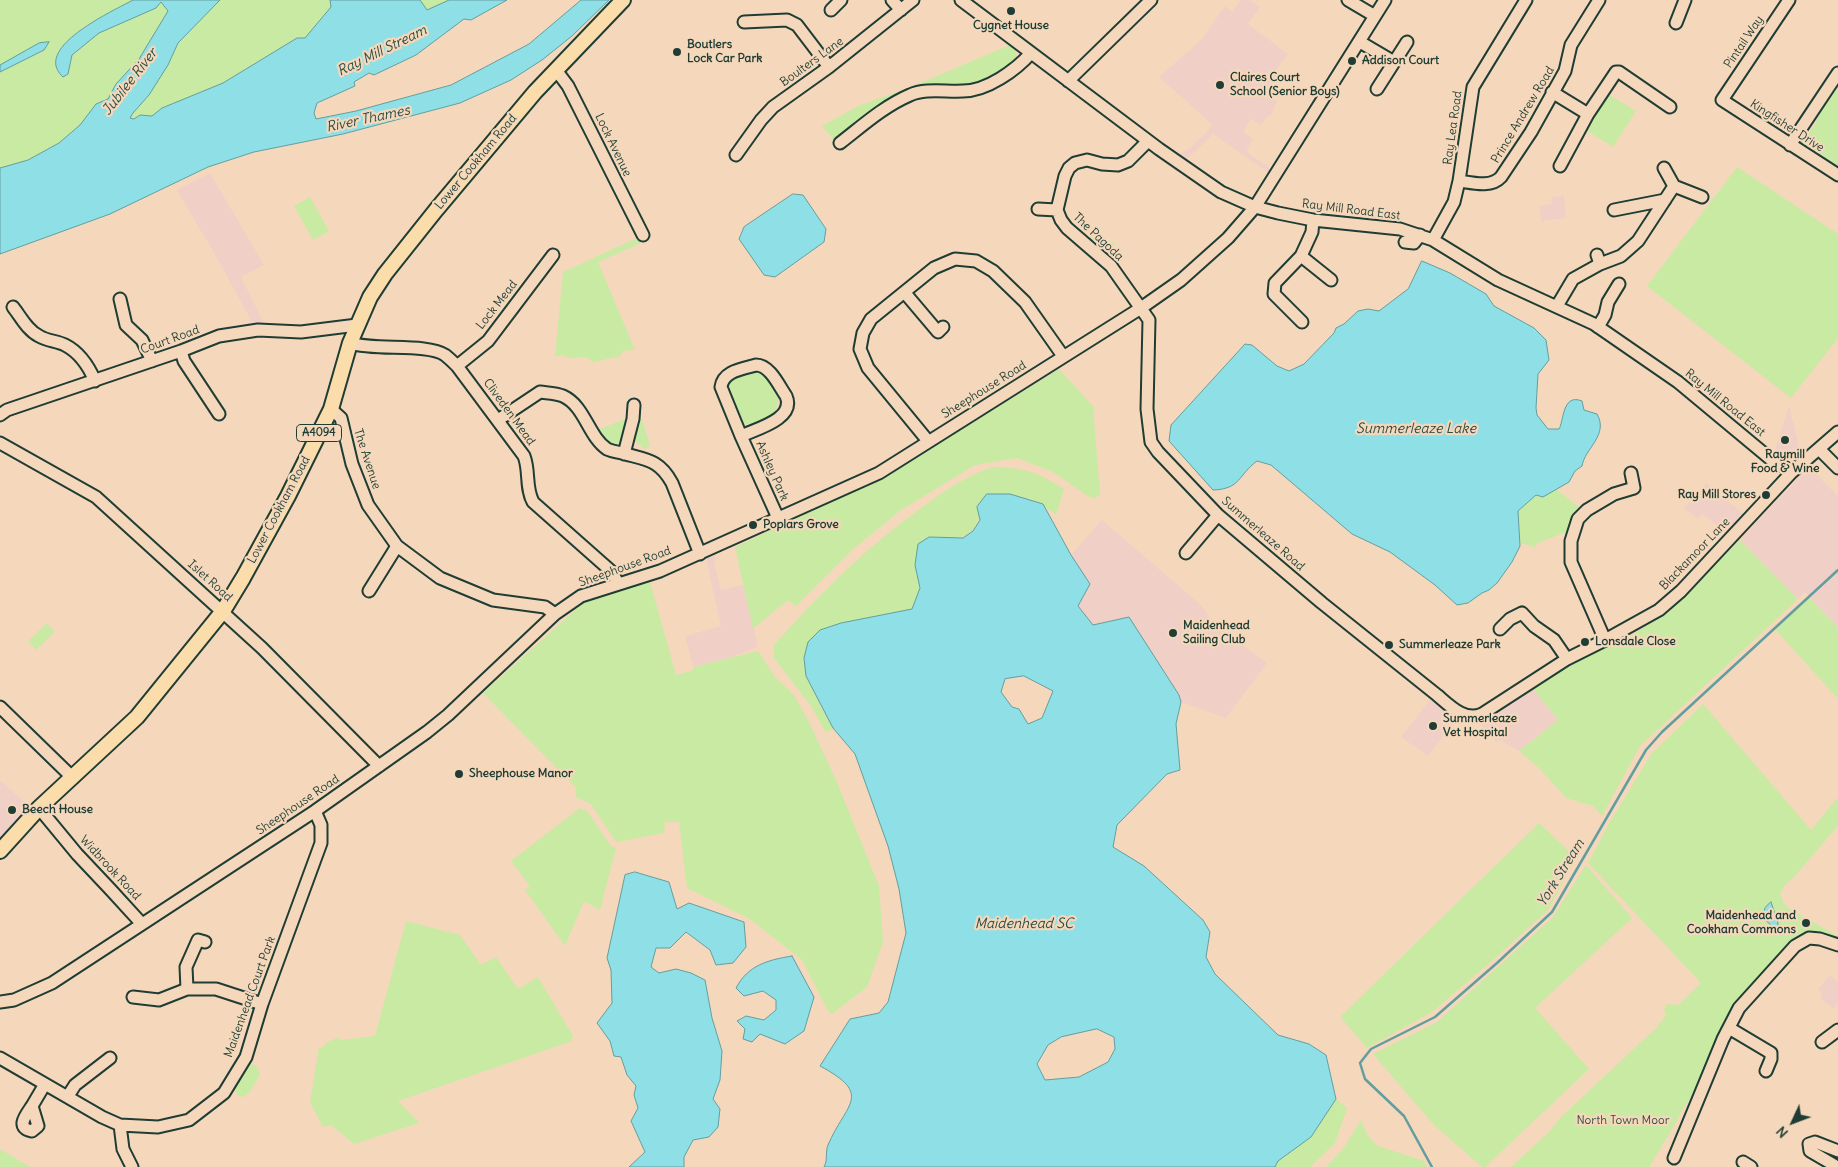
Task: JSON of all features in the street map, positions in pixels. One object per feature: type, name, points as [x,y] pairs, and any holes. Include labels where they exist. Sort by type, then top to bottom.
[{"type":"main road","name":"Lower Cookham Road","points":[[0,850],[39,808],[137,718],[223,611],[288,496],[331,409],[357,326],[370,297],[385,274],[534,92],[623,0]]},
{"type":"street","points":[[831,10],[841,0]]},
{"type":"street","points":[[892,0],[902,10]]},
{"type":"street","name":"Boulters Lane","points":[[736,155],[761,120],[773,107],[830,67],[913,0]]},
{"type":"street","name":"Ray Mill Road East","points":[[961,0],[1148,141],[1221,192],[1255,207],[1314,220],[1400,229],[1433,240],[1498,280],[1557,306],[1598,327],[1678,382],[1772,461],[1792,472]]},
{"type":"street","points":[[1068,81],[1151,0]]},
{"type":"street","points":[[1348,0],[1375,16]]},
{"type":"street","name":"Sheephouse Road","points":[[0,1002],[14,1000],[52,983],[315,812],[426,732],[448,714],[555,614],[581,596],[660,571],[879,473],[928,440],[1142,308],[1181,280],[1228,238],[1255,207],[1385,0]]},
{"type":"street","name":"Ray Lea Road","points":[[1433,240],[1454,202],[1459,182],[1473,87],[1526,0]]},
{"type":"street","name":"Prince Andrew Road","points":[[1459,182],[1489,184],[1497,182],[1531,132],[1565,71],[1571,45],[1599,0]]},
{"type":"street","points":[[1675,22],[1685,0]]},
{"type":"street","name":"Pintail Way","points":[[1722,100],[1789,0]]},
{"type":"street","points":[[744,22],[787,20],[797,25],[830,67]]},
{"type":"street","points":[[1360,42],[1394,62]]},
{"type":"street","points":[[1377,89],[1407,42]]},
{"type":"street","points":[[840,143],[853,140],[886,108],[911,94],[932,91],[966,92],[986,87],[1024,61],[1031,53]]},
{"type":"street","name":"Lock Avenue","points":[[556,70],[568,86],[643,235]]},
{"type":"street","points":[[1560,166],[1588,114],[1614,74],[1619,72],[1670,107]]},
{"type":"street","points":[[1790,145],[1838,73]]},
{"type":"street","points":[[1552,92],[1588,114]]},
{"type":"street","name":"Kingfisher Drive","points":[[1722,100],[1838,175]]},
{"type":"street","name":"The Pagoda","points":[[1142,308],[1112,266],[1066,228],[1060,220],[1057,210],[1069,168],[1075,163],[1086,160],[1118,165],[1128,161],[1148,141]]},
{"type":"street","points":[[1664,168],[1674,186],[1702,197]]},
{"type":"street","points":[[1557,306],[1573,279],[1599,259],[1621,256],[1638,241],[1674,186]]},
{"type":"street","points":[[1614,210],[1665,200]]},
{"type":"street","name":"The Pagoda","points":[[1038,209],[1057,210]]},
{"type":"street","points":[[1302,322],[1274,294],[1275,283],[1301,256],[1312,232],[1314,220]]},
{"type":"street","points":[[1405,242],[1414,243],[1420,235]]},
{"type":"street","name":"Lock Mead","points":[[457,366],[488,341],[553,255]]},
{"type":"street","points":[[1301,256],[1331,280]]},
{"type":"street","points":[[928,440],[868,368],[860,349],[864,333],[871,319],[934,268],[955,259],[976,261],[993,271],[1025,302],[1063,356]]},
{"type":"street","points":[[1598,327],[1606,315],[1608,302],[1619,284]]},
{"type":"street","points":[[905,292],[941,332]]},
{"type":"street","points":[[120,299],[126,325],[142,340],[152,361]]},
{"type":"street","points":[[13,307],[28,329],[39,336],[65,345],[77,353],[91,371],[95,381]]},
{"type":"street","name":"Summerleaze Road","points":[[1142,308],[1149,320],[1147,409],[1151,442],[1158,452],[1218,514],[1322,603],[1455,710],[1468,717],[1476,717]]},
{"type":"street","name":"Court Road","points":[[0,415],[7,410],[181,351],[219,336],[258,330],[301,332],[357,326]]},
{"type":"street","name":"Cliveden Mead","points":[[350,344],[361,347],[427,350],[444,354],[457,366],[524,456],[528,466],[528,493],[533,502],[611,571],[618,583]]},
{"type":"street","points":[[181,351],[184,361],[218,407]]},
{"type":"street","name":"Ashley Park","points":[[741,436],[780,418],[787,408],[788,400],[786,396],[770,372],[760,365],[732,372],[724,377],[721,387],[741,436],[778,518]]},
{"type":"street","points":[[498,420],[540,392],[562,396],[574,404],[597,438],[608,449],[652,461],[667,474],[700,554]]},
{"type":"street","points":[[624,454],[633,420],[634,405]]},
{"type":"street","name":"The Avenue","points":[[331,409],[341,418],[352,464],[368,505],[397,546],[440,578],[493,600],[544,607],[555,614]]},
{"type":"street","name":"Blackamoor Lane","points":[[1476,717],[1567,660],[1659,610],[1681,591],[1792,472],[1838,432]]},
{"type":"street","name":"Islet Road","points":[[0,443],[96,497],[262,648],[379,766]]},
{"type":"street","points":[[1819,449],[1838,468]]},
{"type":"street","points":[[1632,473],[1634,488]]},
{"type":"street","points":[[1605,640],[1570,562],[1571,540],[1578,519],[1597,502],[1634,488],[1646,488]]},
{"type":"street","points":[[1186,553],[1218,514]]},
{"type":"street","points":[[368,591],[397,546]]},
{"type":"street","points":[[1500,629],[1510,619],[1522,612],[1534,626],[1554,640],[1567,660]]},
{"type":"street","points":[[0,707],[73,778]]},
{"type":"street","name":"Widbrook Road","points":[[39,808],[77,854],[142,924]]},
{"type":"street","name":"Maidenhead Court Park","points":[[0,1058],[102,1117],[120,1125],[158,1127],[189,1120],[224,1092],[246,1057],[262,1004],[321,843],[321,825],[315,812]]},
{"type":"street","points":[[187,989],[186,967],[201,938]]},
{"type":"street","points":[[1674,1158],[1722,1039],[1738,1008],[1795,946],[1809,938],[1820,938],[1838,945]]},
{"type":"street","points":[[133,997],[160,1000],[187,989],[216,989],[262,1004]]},
{"type":"street","points":[[1729,1028],[1771,1052],[1771,1059],[1766,1071]]},
{"type":"street","points":[[1822,1043],[1838,1030]]},
{"type":"street","points":[[68,1096],[75,1086],[111,1058]]},
{"type":"street","points":[[32,1106],[45,1084]]},
{"type":"street","points":[[120,1125],[123,1149],[132,1167]]},
{"type":"street","points":[[1835,1163],[1810,1151],[1809,1144],[1815,1142],[1838,1151]]},
{"type":"shaded area","name":"Claires Court School (Senior Boys)","points":[[1241,0],[1250,0],[1260,7],[1248,24],[1288,54],[1275,71],[1278,75],[1266,94],[1277,101],[1271,115],[1261,125],[1251,119],[1243,132],[1253,139],[1247,149],[1248,153],[1272,169],[1269,173],[1213,134],[1186,160],[1179,154],[1190,148],[1207,132],[1212,124],[1159,77],[1201,40],[1225,6],[1232,12]]},
{"type":"shaded area","points":[[210,173],[264,265],[241,277],[266,327],[254,326],[177,190]]},
{"type":"shaded area","points":[[1564,196],[1566,218],[1541,221],[1539,206],[1552,204],[1551,197]]},
{"type":"shaded area","points":[[1789,405],[1801,456],[1791,460],[1774,454]]},
{"type":"shaded area","points":[[1809,467],[1838,496],[1838,627],[1805,592],[1798,599],[1740,540]]},
{"type":"shaded area","points":[[1706,483],[1746,516],[1729,535],[1702,514],[1698,519],[1684,508]]},
{"type":"shaded area","name":"Maidenhead Sailing Club","points":[[1102,520],[1202,606],[1212,622],[1267,663],[1226,718],[1181,702],[1179,695],[1136,629],[1093,625],[1078,606],[1071,555]]},
{"type":"shaded area","points":[[715,555],[716,561],[714,562],[721,590],[743,585],[758,647],[731,657],[693,667],[685,636],[721,626],[706,558]]},
{"type":"shaded area","points":[[1533,689],[1558,720],[1519,751],[1500,740],[1497,742],[1478,722]]},
{"type":"shaded area","points":[[1432,697],[1453,714],[1448,720],[1453,725],[1428,756],[1401,737]]},
{"type":"shaded area","name":"Beech House","points":[[0,780],[31,808],[0,843]]},
{"type":"shaded area","points":[[1830,975],[1838,982],[1838,1005],[1834,1009],[1820,998],[1823,994],[1818,989]]},
{"type":"green space","points":[[0,0],[133,0],[83,27],[55,60],[57,72],[63,77],[68,74],[72,55],[99,33],[156,8],[161,2],[168,12],[139,59],[116,84],[108,99],[96,104],[80,125],[59,143],[28,160],[0,168]]},
{"type":"green space","points":[[220,0],[330,0],[331,7],[305,38],[297,38],[223,83],[162,108],[152,116],[140,115],[134,119],[130,118],[149,95],[168,65],[178,43]]},
{"type":"green space","points":[[420,0],[449,0],[427,10]]},
{"type":"green space","points":[[1012,44],[1016,50],[1016,59],[976,87],[932,86],[836,143],[822,126],[860,105],[906,89]]},
{"type":"green space","points":[[1838,81],[1838,166],[1801,142],[1817,121],[1814,118]]},
{"type":"green space","points":[[1606,93],[1636,111],[1613,147],[1584,129]]},
{"type":"green space","points":[[1737,167],[1838,234],[1838,338],[1791,398],[1647,286]]},
{"type":"green space","points":[[310,197],[329,231],[313,240],[294,206]]},
{"type":"green space","points":[[1089,237],[1094,237],[1101,242],[1114,242],[1115,245],[1096,246]]},
{"type":"green space","points":[[637,238],[641,243],[598,262],[635,350],[622,351],[621,356],[593,362],[586,357],[568,358],[563,355],[555,356],[563,272]]},
{"type":"green space","points":[[1116,247],[1118,260],[1113,263],[1098,249]]},
{"type":"green space","points":[[752,369],[762,372],[779,398],[775,413],[753,425],[741,424],[726,388],[728,380]]},
{"type":"green space","points":[[1059,369],[1093,406],[1100,495],[1095,498],[1089,497],[1053,472],[1017,458],[975,465],[901,510],[853,549],[796,606],[788,600],[753,629],[735,547],[886,477]]},
{"type":"green space","points":[[640,415],[650,444],[645,450],[635,441]]},
{"type":"green space","points":[[625,419],[628,421],[623,445],[613,445],[601,438],[597,430]]},
{"type":"green space","points":[[993,467],[1014,468],[1030,472],[1064,489],[1056,515],[1032,500],[1015,496],[987,494],[975,527],[970,532],[955,538],[929,537],[915,566],[920,588],[912,609],[841,623],[820,630],[809,641],[804,658],[806,676],[833,728],[826,733],[811,706],[774,658],[774,645],[826,589],[883,537],[949,489],[974,474]]},
{"type":"green space","points":[[1556,489],[1580,508],[1568,531],[1536,544],[1535,547],[1520,543],[1518,511],[1536,495],[1543,497]]},
{"type":"green space","points":[[1740,540],[1798,599],[1640,746],[1602,816],[1593,806],[1566,798],[1540,769],[1519,751],[1558,720],[1533,689],[1575,662],[1632,635],[1671,610]]},
{"type":"green space","points":[[650,582],[676,675],[694,670],[693,667],[758,651],[775,677],[794,695],[836,780],[879,886],[883,942],[867,987],[832,1014],[828,1011],[802,960],[750,919],[687,888],[679,822],[665,822],[664,833],[616,842],[591,804],[576,797],[576,788],[483,693],[583,603],[612,592]]},
{"type":"green space","points":[[1809,597],[1838,628],[1838,699],[1775,629]]},
{"type":"green space","points":[[47,623],[55,632],[36,650],[28,641]]},
{"type":"green space","name":"North Town Moor","points":[[1703,704],[1811,830],[1838,797],[1838,826],[1780,893],[1784,904],[1788,908],[1838,936],[1838,940],[1814,933],[1736,1005],[1732,1035],[1681,1112],[1649,1167],[1511,1167],[1657,1027],[1666,1015],[1664,1009],[1667,1004],[1678,1005],[1701,983],[1588,863],[1610,822],[1652,753]]},
{"type":"green space","points":[[580,808],[588,812],[611,846],[616,848],[600,910],[584,901],[565,946],[525,890],[530,886],[511,861]]},
{"type":"green space","points":[[1539,823],[1576,858],[1548,910],[1432,1012],[1367,1048],[1340,1017]]},
{"type":"green space","points":[[1586,865],[1632,918],[1535,1008],[1589,1069],[1485,1167],[1482,1167],[1434,1125],[1373,1054],[1437,1022],[1553,917]]},
{"type":"green space","points":[[406,921],[460,935],[481,965],[496,957],[518,989],[538,977],[573,1036],[572,1041],[398,1101],[419,1123],[354,1144],[331,1125],[323,1127],[310,1102],[319,1047],[322,1048],[326,1043],[338,1037],[340,1040],[375,1036]]},
{"type":"green space","points":[[251,1064],[256,1065],[260,1074],[250,1092],[243,1097],[238,1096],[234,1088],[244,1067]]},
{"type":"green space","points":[[1336,1099],[1347,1108],[1335,1143],[1310,1167],[1275,1167],[1278,1161],[1311,1137]]},
{"type":"green space","points":[[1361,1120],[1368,1136],[1378,1146],[1424,1161],[1427,1167],[1326,1167],[1343,1149]]},
{"type":"green space","points":[[0,1149],[30,1167],[0,1167]]},
{"type":"water","points":[[133,0],[220,0],[178,43],[168,65],[149,95],[130,118],[134,119],[140,115],[152,116],[162,108],[223,83],[297,38],[305,38],[331,7],[330,0],[420,0],[427,10],[449,0],[507,0],[471,20],[464,19],[416,55],[374,75],[369,73],[354,82],[355,86],[317,103],[314,113],[316,119],[356,111],[451,85],[529,44],[581,0],[609,0],[572,36],[542,60],[511,80],[460,103],[343,134],[254,152],[208,167],[110,214],[0,254],[0,168],[28,160],[59,143],[80,125],[96,104],[108,99],[116,84],[139,59],[168,11],[161,2],[156,8],[99,33],[72,55],[68,74],[63,77],[56,66],[58,54],[66,43],[79,32]]},
{"type":"water","points":[[49,42],[44,50],[0,72],[0,65],[39,43]]},
{"type":"water","points":[[793,194],[803,195],[826,229],[824,242],[775,277],[764,275],[739,239],[744,227]]},
{"type":"water","name":"Summerleaze Lake","points":[[1422,261],[1450,273],[1486,294],[1494,306],[1534,328],[1546,340],[1549,360],[1538,374],[1536,408],[1537,415],[1548,429],[1559,429],[1567,404],[1575,400],[1582,401],[1584,410],[1597,414],[1600,422],[1598,435],[1582,466],[1575,471],[1569,482],[1543,497],[1536,495],[1518,511],[1520,546],[1512,562],[1497,583],[1468,603],[1457,605],[1435,585],[1390,552],[1352,534],[1271,465],[1257,461],[1234,484],[1222,489],[1213,490],[1169,441],[1171,425],[1245,344],[1252,345],[1277,366],[1289,371],[1304,364],[1334,333],[1336,328],[1344,324],[1358,311],[1368,309],[1379,311],[1408,289]]},
{"type":"water","name":"Maidenhead SC","points":[[987,494],[1010,494],[1043,504],[1071,555],[1090,584],[1078,606],[1093,625],[1129,617],[1179,695],[1181,702],[1176,724],[1180,770],[1167,774],[1117,825],[1113,847],[1144,866],[1203,920],[1210,932],[1206,957],[1215,974],[1278,1035],[1309,1044],[1326,1055],[1336,1099],[1311,1137],[1278,1161],[1275,1167],[824,1167],[828,1145],[848,1109],[851,1093],[847,1085],[837,1076],[820,1066],[850,1019],[879,1013],[888,1002],[906,933],[899,889],[888,846],[855,754],[833,728],[806,676],[804,658],[808,642],[820,630],[841,623],[912,609],[920,588],[915,565],[918,544],[929,537],[963,538],[973,531],[980,520],[977,507]],"holes":[[[1024,676],[1053,691],[1042,718],[1028,724],[1019,709],[1012,707],[1001,692],[1005,679]],[[1097,1029],[1114,1037],[1115,1049],[1108,1062],[1079,1077],[1045,1080],[1037,1064],[1048,1045],[1061,1037]]]},
{"type":"water","points":[[635,872],[669,882],[677,909],[689,903],[744,922],[746,947],[733,963],[716,965],[710,950],[686,932],[670,948],[656,948],[651,967],[659,973],[676,969],[691,973],[705,980],[712,1018],[722,1051],[720,1080],[713,1099],[720,1109],[718,1127],[709,1137],[693,1140],[684,1157],[684,1167],[629,1167],[645,1152],[631,1121],[638,1108],[634,1095],[636,1086],[627,1075],[621,1057],[614,1056],[610,1041],[597,1023],[612,1003],[611,970],[607,958],[625,875]]},
{"type":"water","points":[[1771,902],[1778,927],[1773,927],[1762,917],[1765,908]]},
{"type":"water","points":[[792,956],[814,997],[804,1031],[785,1044],[760,1034],[752,1042],[743,1039],[745,1029],[737,1021],[746,1016],[764,1020],[776,1010],[776,1000],[763,991],[744,996],[736,988],[746,974],[760,965],[775,959]]},
{"type":"waterway","name":"York Stream","points":[[1432,1167],[1404,1116],[1365,1079],[1360,1063],[1371,1049],[1435,1017],[1552,912],[1646,750],[1662,732],[1838,570]]},
{"type":"place","name":"Cygnet House","points":[[1011,11]]},
{"type":"place","name":"Boutlers Lock Car Park","points":[[677,52]]},
{"type":"place","name":"Addison Court","points":[[1352,61]]},
{"type":"place","name":"Claires Court School (Senior Boys)","points":[[1220,85]]},
{"type":"place","name":"Raymill Food & Wine","points":[[1785,440]]},
{"type":"place","name":"Ray Mill Stores","points":[[1766,495]]},
{"type":"place","name":"Poplars Grove","points":[[753,525]]},
{"type":"place","name":"Maidenhead Sailing Club","points":[[1173,633]]},
{"type":"place","name":"Lonsdale Close","points":[[1585,642]]},
{"type":"place","name":"Summerleaze Park","points":[[1389,645]]},
{"type":"place","name":"Summerleaze Vet Hospital","points":[[1433,726]]},
{"type":"place","name":"Sheephouse Manor","points":[[459,774]]},
{"type":"place","name":"Beech House","points":[[12,810]]},
{"type":"place","name":"Maidenhead and Cookham Commons","points":[[1806,923]]},
{"type":"water label","name":"Ray Mill Stream","points":[[382,51]]},
{"type":"water label","name":"Jubilee River","points":[[130,82]]},
{"type":"water label","name":"River Thames","points":[[368,119]]}]
